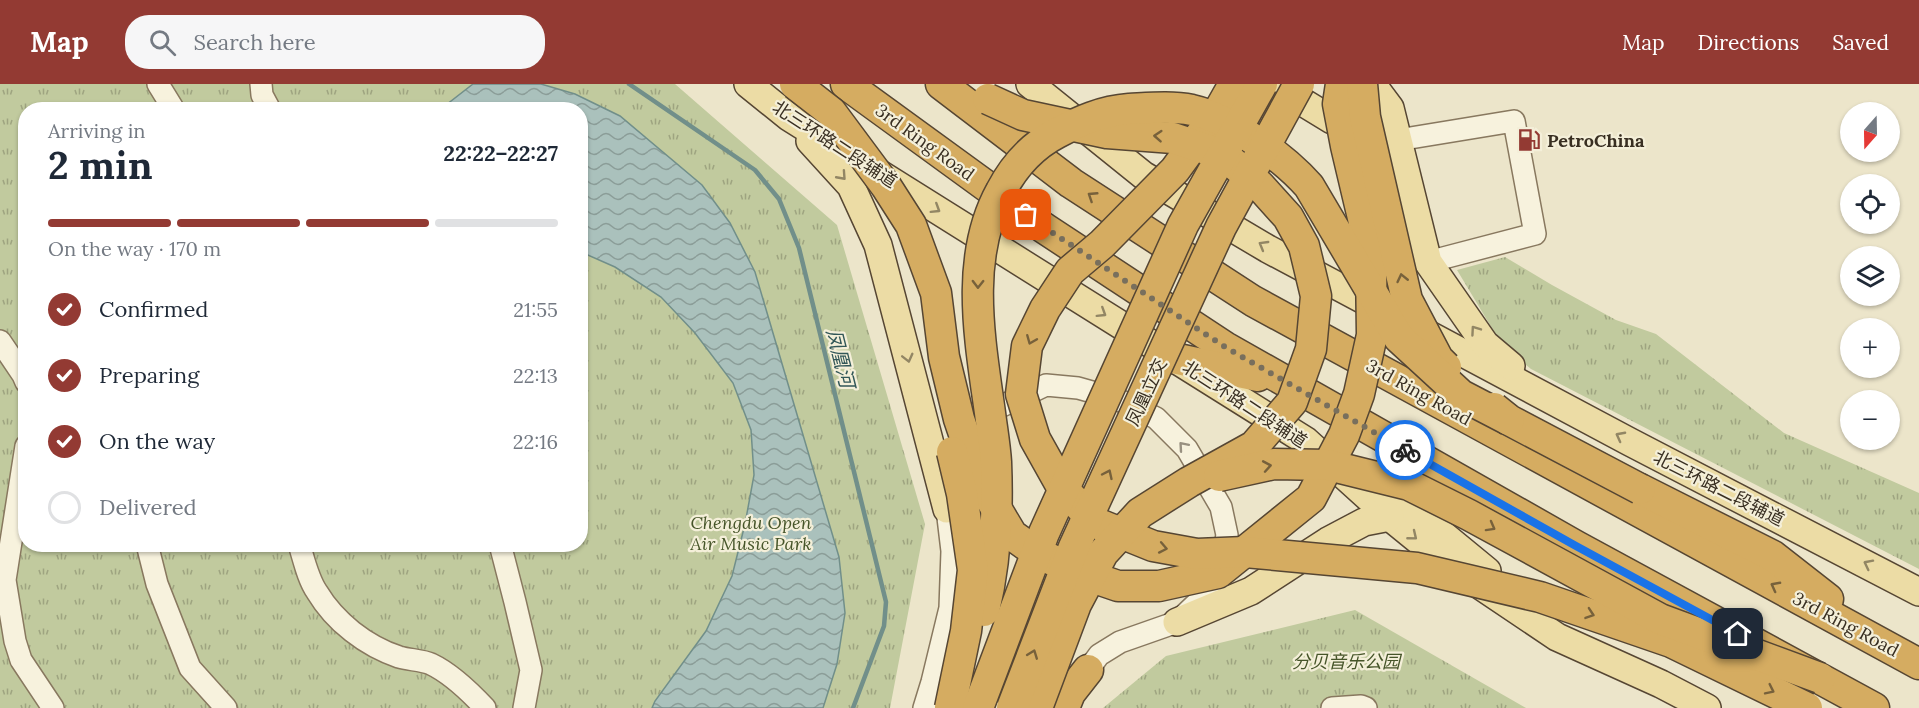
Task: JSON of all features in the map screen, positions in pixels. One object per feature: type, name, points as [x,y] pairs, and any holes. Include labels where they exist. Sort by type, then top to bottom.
[{"type":"highway","points":[[795,84],[831,112],[886,186],[911,225],[936,293],[944,357],[960,419],[980,481],[1012,536],[1036,552],[1077,572],[1118,586],[1160,586],[1218,573],[1311,498],[1344,435],[1359,394],[1372,335],[1371,264],[1338,104],[1341,84]]},
{"type":"highway","name":"3rd Ring Road","points":[[846,84],[1044,228],[1225,347],[1576,546],[1874,708]]},
{"type":"highway","name":"3rd Ring Road","points":[[941,84],[1071,183],[1253,301],[1909,659]]},
{"type":"highway","points":[[969,84],[988,99],[1023,115],[1107,133],[1173,138],[1206,149],[1233,163],[1260,186],[1288,217],[1304,246],[1316,297],[1311,349],[1292,402],[1254,446],[1189,482],[1140,513],[1103,553],[1076,604],[1037,708]]},
{"type":"highway","points":[[1234,84],[1221,108],[1175,170],[1119,227],[1070,272],[1045,309],[1028,346],[1022,394],[1035,439],[1063,489],[1096,523],[1154,546],[1197,554],[1245,552],[1417,568],[1540,597],[1671,642],[1807,708]]},
{"type":"highway","points":[[1362,84],[1365,117],[1407,300],[1438,359],[1464,384],[1509,420]]},
{"type":"highway","name":"凤凰立交","points":[[978,708],[1044,533],[1182,225],[1278,85]]},
{"type":"highway","name":"凤凰立交","points":[[1012,708],[1074,547],[1221,227],[1278,85]]},
{"type":"highway","points":[[952,708],[984,611],[991,580],[996,461],[978,295],[979,254],[991,210],[1012,170],[1042,141],[1089,117],[1120,110],[1161,108],[1193,111],[1226,123],[1248,136],[1294,169],[1309,186],[1400,338],[1461,395],[1773,556],[1909,659]]},
{"type":"highway","points":[[831,112],[886,213],[908,266],[962,494],[973,570],[966,631],[952,708]]},
{"type":"highway","points":[[1173,358],[1286,382]]},
{"type":"highway","points":[[1189,482],[1274,464],[1328,465],[1409,485],[1660,619],[1820,678]]},
{"type":"highway","points":[[1064,708],[1070,693],[1088,670]]},
{"type":"main road","name":"北三环路二段辅道","points":[[748,84],[789,117],[1306,441],[1390,517],[1444,561],[1557,637],[1661,684],[1707,708]]},
{"type":"main road","name":"北三环路二段辅道","points":[[1030,84],[1143,175],[1268,249],[1919,592]]},
{"type":"main road","points":[[1372,84],[1388,96],[1428,262],[1485,344],[1549,398]]},
{"type":"main road","points":[[1278,85],[1332,120],[1352,120],[1388,96]]},
{"type":"main road","points":[[789,117],[851,186],[878,244],[947,509]]},
{"type":"main road","points":[[1306,441],[1414,512],[1481,566],[1577,635],[1661,684]]},
{"type":"main road","points":[[1177,622],[1251,591],[1329,541],[1364,522],[1390,517]]},
{"type":"street","points":[[158,84],[169,102]]},
{"type":"street","points":[[261,84],[262,95],[266,102]]},
{"type":"street","points":[[1398,140],[1514,121],[1535,234],[1428,262]]},
{"type":"street","points":[[0,341],[18,368]]},
{"type":"street","points":[[924,708],[950,609],[952,551],[947,509],[972,431],[983,415],[1046,385],[1078,388],[1117,399],[1156,418],[1187,449],[1221,507],[1227,535],[1218,583],[1177,622],[1120,642],[1099,656],[1088,670],[1074,708]]},
{"type":"street","points":[[18,497],[5,580],[15,641],[21,660],[52,708]]},
{"type":"street","points":[[149,552],[157,584],[190,668],[226,708]]},
{"type":"street","points":[[302,552],[316,591],[337,618],[362,639],[379,648],[399,657],[431,664],[467,690],[485,708]]},
{"type":"street","points":[[502,552],[531,670],[524,708]]},
{"type":"street","points":[[1332,708],[1361,706],[1366,708]]},
{"type":"green space","name":"Chengdu Open Air Music Park","points":[[0,84],[675,84],[837,225],[925,524],[890,708],[0,708]]},
{"type":"green space","points":[[1505,257],[1616,320],[1656,334],[1784,433],[1919,493],[1919,569],[1531,369],[1502,345],[1457,270]]},
{"type":"green space","name":"分贝音乐公园","points":[[1355,610],[1526,708],[1103,708],[1166,656]]},
{"type":"water","points":[[473,84],[541,84],[575,94],[620,116],[702,185],[730,223],[755,272],[839,557],[845,613],[837,664],[823,708],[652,708],[706,631],[732,576],[754,475],[751,430],[733,383],[695,333],[661,297],[615,267],[588,255],[588,102],[450,102]]},
{"type":"waterway","name":"凤凰河","points":[[629,84],[755,170],[779,199],[799,248],[886,602],[884,626],[853,708]]},
{"type":"way so far","points":[[1026,215],[1225,347],[1405,450]]},
{"type":"place","name":"PetroChina","points":[[1529,140]]},
{"type":"route","points":[[1405,450],[1738,634]]}]
